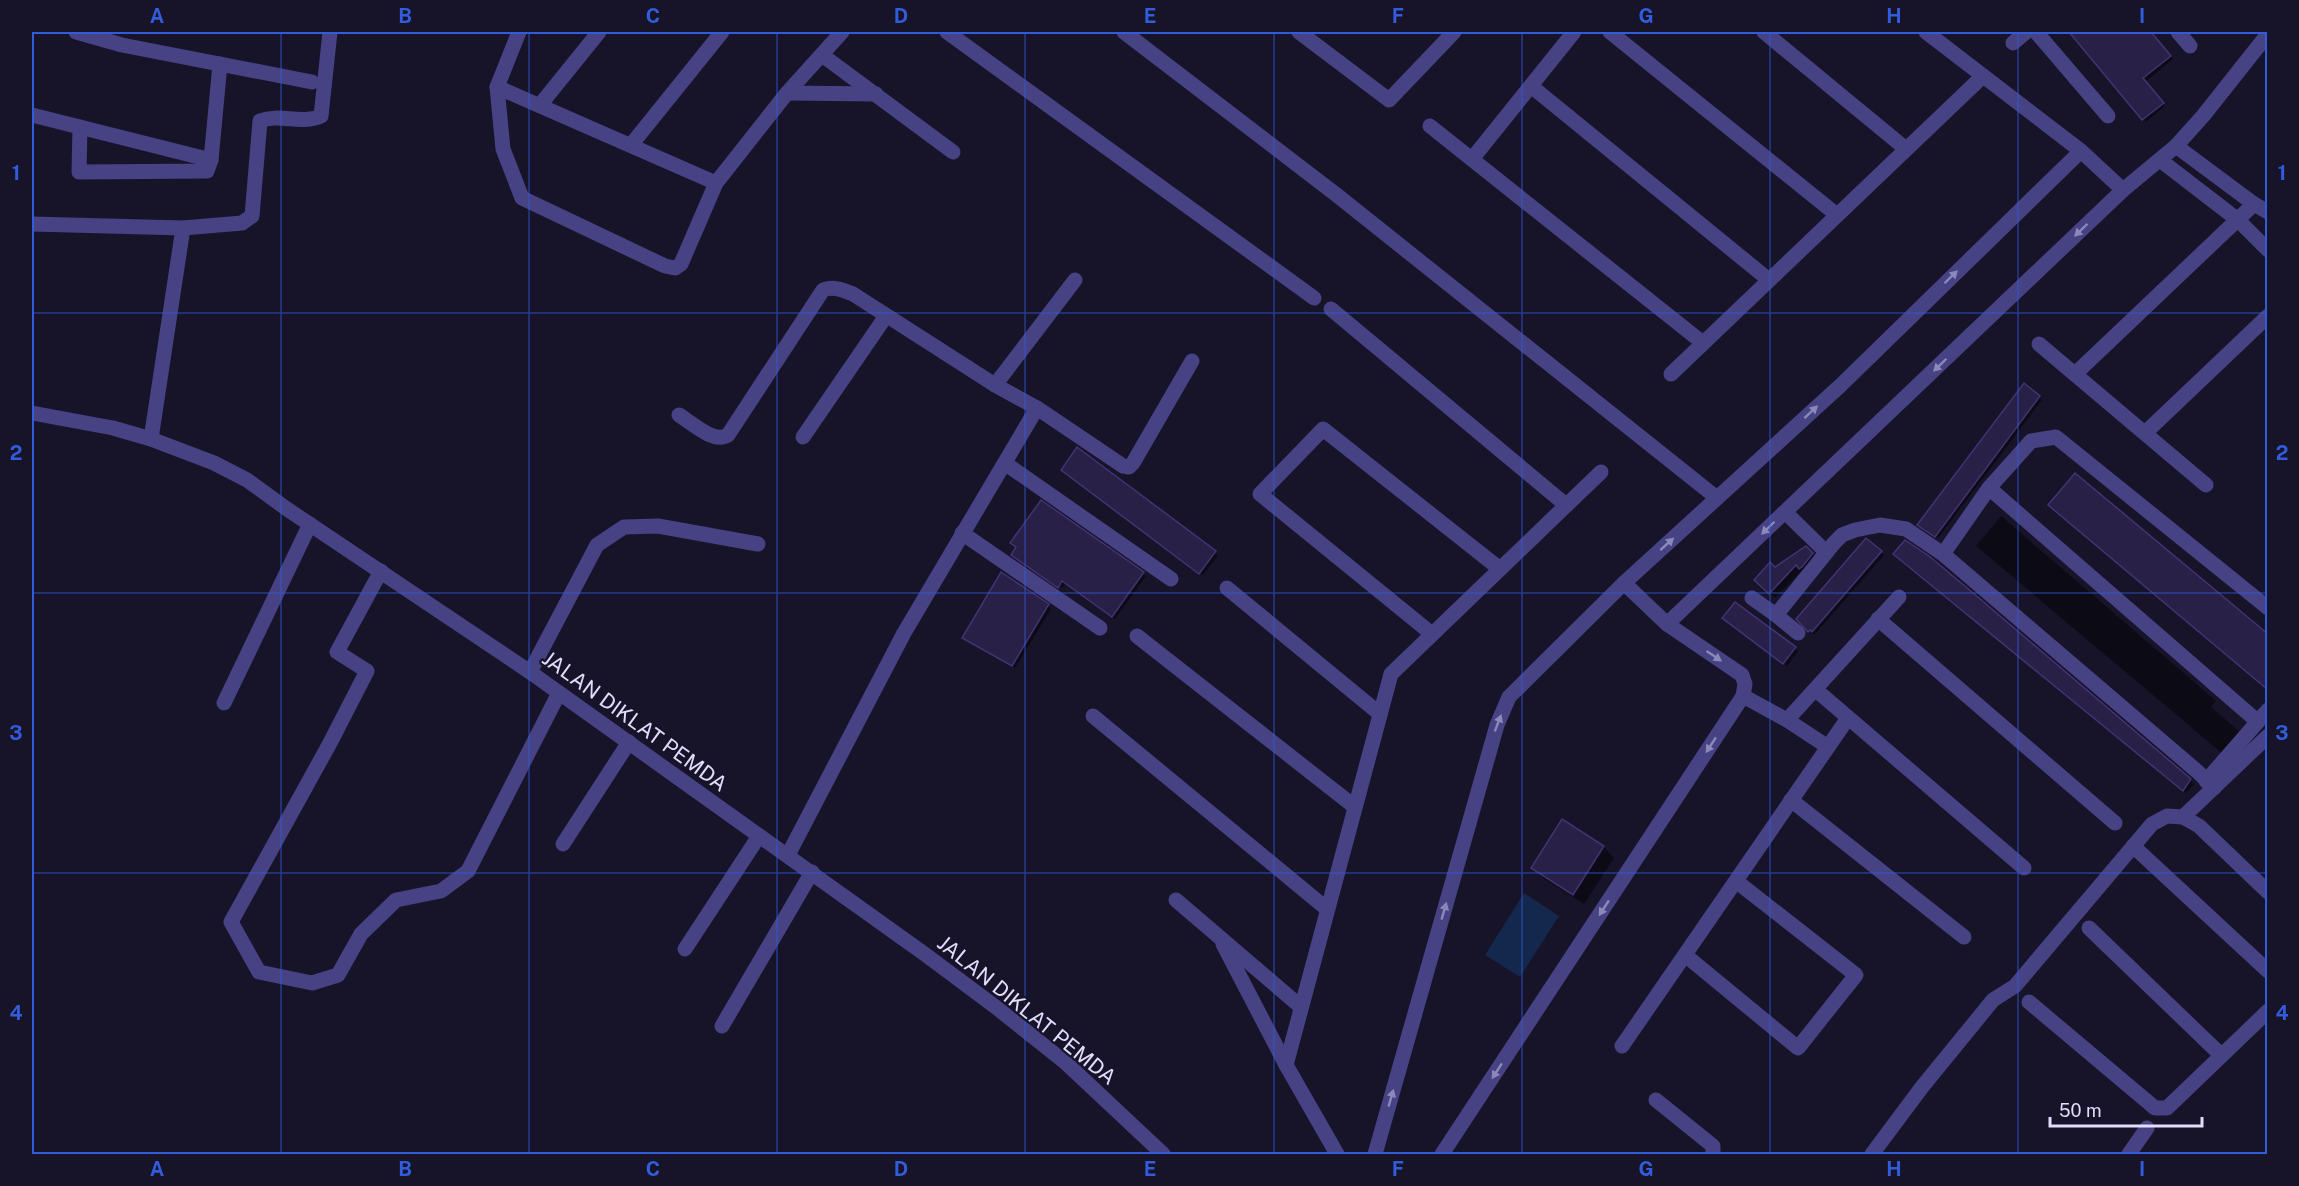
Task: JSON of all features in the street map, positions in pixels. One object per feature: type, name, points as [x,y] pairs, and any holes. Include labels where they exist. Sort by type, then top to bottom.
[{"type":"street","points":[[76,32],[123,38],[220,64],[312,82]]},
{"type":"street","points":[[32,224],[183,228],[242,223],[252,216],[260,121],[268,118],[310,121],[321,116],[330,32]]},
{"type":"street","points":[[519,32],[497,87],[503,149],[522,198],[664,266],[675,268],[681,264],[716,183],[787,93],[842,32]]},
{"type":"street","points":[[540,105],[599,32]]},
{"type":"street","points":[[631,145],[722,32]]},
{"type":"street","points":[[947,32],[1314,298]]},
{"type":"street","points":[[1124,32],[1338,196],[1717,498]]},
{"type":"street","points":[[1299,32],[1389,100],[1454,32]]},
{"type":"street","points":[[1472,159],[1574,32]]},
{"type":"street","points":[[1610,32],[1837,215]]},
{"type":"street","points":[[1764,32],[1906,149]]},
{"type":"street","points":[[1926,32],[2085,155],[2119,186]]},
{"type":"street","points":[[2013,43],[2026,32]]},
{"type":"street","points":[[2036,32],[2108,116]]},
{"type":"street","points":[[2178,32],[2190,46]]},
{"type":"street","points":[[1663,621],[1785,512],[2119,186],[2160,160],[2176,146],[2203,116],[2268,34]]},
{"type":"street","points":[[822,55],[952,152]]},
{"type":"street","points":[[80,127],[79,172],[207,171],[211,160],[220,64]]},
{"type":"street","points":[[1671,374],[1983,76]]},
{"type":"street","points":[[1531,86],[1769,280]]},
{"type":"street","points":[[497,87],[716,183]]},
{"type":"street","points":[[787,93],[876,94]]},
{"type":"street","points":[[32,115],[211,160]]},
{"type":"street","points":[[1430,126],[1703,343]]},
{"type":"street","points":[[2075,374],[2238,220],[2261,208],[2176,146]]},
{"type":"street","points":[[1375,1155],[1497,725],[1509,697],[1629,587],[1717,498],[2085,155]]},
{"type":"street","points":[[2160,160],[2238,220],[2268,250]]},
{"type":"street","points":[[151,439],[183,228]]},
{"type":"street","points":[[995,385],[1075,280]]},
{"type":"street","points":[[679,416],[715,438],[724,438],[729,435],[823,290],[842,289],[995,385],[1037,408],[1123,466],[1129,467],[1133,463],[1192,361]]},
{"type":"street","points":[[1331,309],[1566,505]]},
{"type":"street","points":[[803,437],[886,316]]},
{"type":"street","points":[[2145,433],[2268,316]]},
{"type":"street","points":[[2039,344],[2206,485]]},
{"type":"street","points":[[788,855],[904,633],[962,533],[1006,464],[1037,408]]},
{"type":"street","name":"JALAN DIKLAT PEMDA","points":[[32,413],[113,428],[151,439],[214,463],[247,480],[530,672],[812,872],[997,1008],[1089,1084],[1163,1155]]},
{"type":"street","points":[[1432,634],[1260,494],[1323,429],[1500,568]]},
{"type":"street","points":[[1943,554],[1989,488],[2031,441],[2056,437],[2268,608]]},
{"type":"street","points":[[1006,464],[1171,579]]},
{"type":"street","points":[[1286,1065],[1391,674],[1601,472]]},
{"type":"street","points":[[1989,488],[2262,716],[2183,817]]},
{"type":"street","points":[[1785,512],[1826,552]]},
{"type":"street","points":[[224,703],[310,524]]},
{"type":"street","points":[[1776,615],[1842,535],[1880,525],[1906,529],[1943,554],[2210,784]]},
{"type":"street","points":[[530,672],[597,545],[609,535],[624,527],[658,526],[758,544]]},
{"type":"street","points":[[962,533],[1100,628]]},
{"type":"street","points":[[381,571],[337,652],[367,671],[231,922],[259,972],[312,982],[338,975],[361,934],[396,900],[441,891],[468,871],[559,693]]},
{"type":"street","points":[[1442,1155],[1743,696],[1745,684],[1742,675],[1663,621],[1629,587]]},
{"type":"street","points":[[1227,588],[1380,714]]},
{"type":"street","points":[[1787,720],[1899,597]]},
{"type":"street","points":[[1752,598],[1798,633]]},
{"type":"street","points":[[1878,619],[2115,823]]},
{"type":"street","points":[[1137,636],[1355,807]]},
{"type":"street","points":[[1816,690],[2024,868]]},
{"type":"street","points":[[1743,696],[1787,720],[1828,747]]},
{"type":"street","points":[[1093,716],[1328,909]]},
{"type":"street","points":[[1622,1046],[1848,718]]},
{"type":"street","points":[[2210,784],[2268,736]]},
{"type":"street","points":[[563,844],[629,742]]},
{"type":"street","points":[[1791,800],[1964,937]]},
{"type":"street","points":[[1875,1153],[1993,1000],[2015,986],[2152,824],[2168,816],[2183,817],[2199,826],[2268,892]]},
{"type":"street","points":[[685,949],[759,836]]},
{"type":"street","points":[[2133,846],[2268,971]]},
{"type":"street","points":[[722,1026],[812,872]]},
{"type":"street","points":[[1685,955],[1798,1048],[1856,975],[1736,881]]},
{"type":"street","points":[[1176,900],[1301,1007]]},
{"type":"street","points":[[2089,928],[2221,1055]]},
{"type":"street","points":[[1219,936],[1286,1065],[1337,1155]]},
{"type":"street","points":[[2029,1002],[2155,1108],[2167,1108],[2268,1011]]},
{"type":"street","points":[[1656,1100],[1713,1146],[1713,1155]]},
{"type":"street","points":[[2129,1155],[2147,1128]]},
{"type":"water","points":[[1524,893],[1559,916],[1520,977],[1485,955]]},
{"type":"building","points":[[2069,32],[2151,32],[2171,56],[2143,78],[2164,103],[2142,120]]},
{"type":"building","points":[[2024,383],[2040,396],[1935,537],[1917,525]]},
{"type":"building","points":[[1077,447],[1216,551],[1199,574],[1061,470]]},
{"type":"building","points":[[2075,473],[2268,634],[2268,690],[2048,505]]},
{"type":"building","points":[[1041,500],[1144,572],[1112,617],[1062,581],[1058,588],[1011,555],[1016,547],[1010,543]]},
{"type":"building","points":[[1866,538],[1882,551],[1812,632],[1810,630],[1808,632],[1796,619]]},
{"type":"building","points":[[1905,540],[1929,556],[2191,779],[2183,791],[1893,554]]},
{"type":"building","points":[[1806,546],[1813,553],[1802,567],[1799,569],[1796,565],[1769,594],[1754,580],[1770,562],[1775,567]]},
{"type":"building","points":[[1001,572],[1049,604],[1012,666],[962,638]]},
{"type":"building","points":[[1735,602],[1796,647],[1783,664],[1722,618]]},
{"type":"building","points":[[1562,819],[1604,846],[1573,895],[1531,868]]}]
